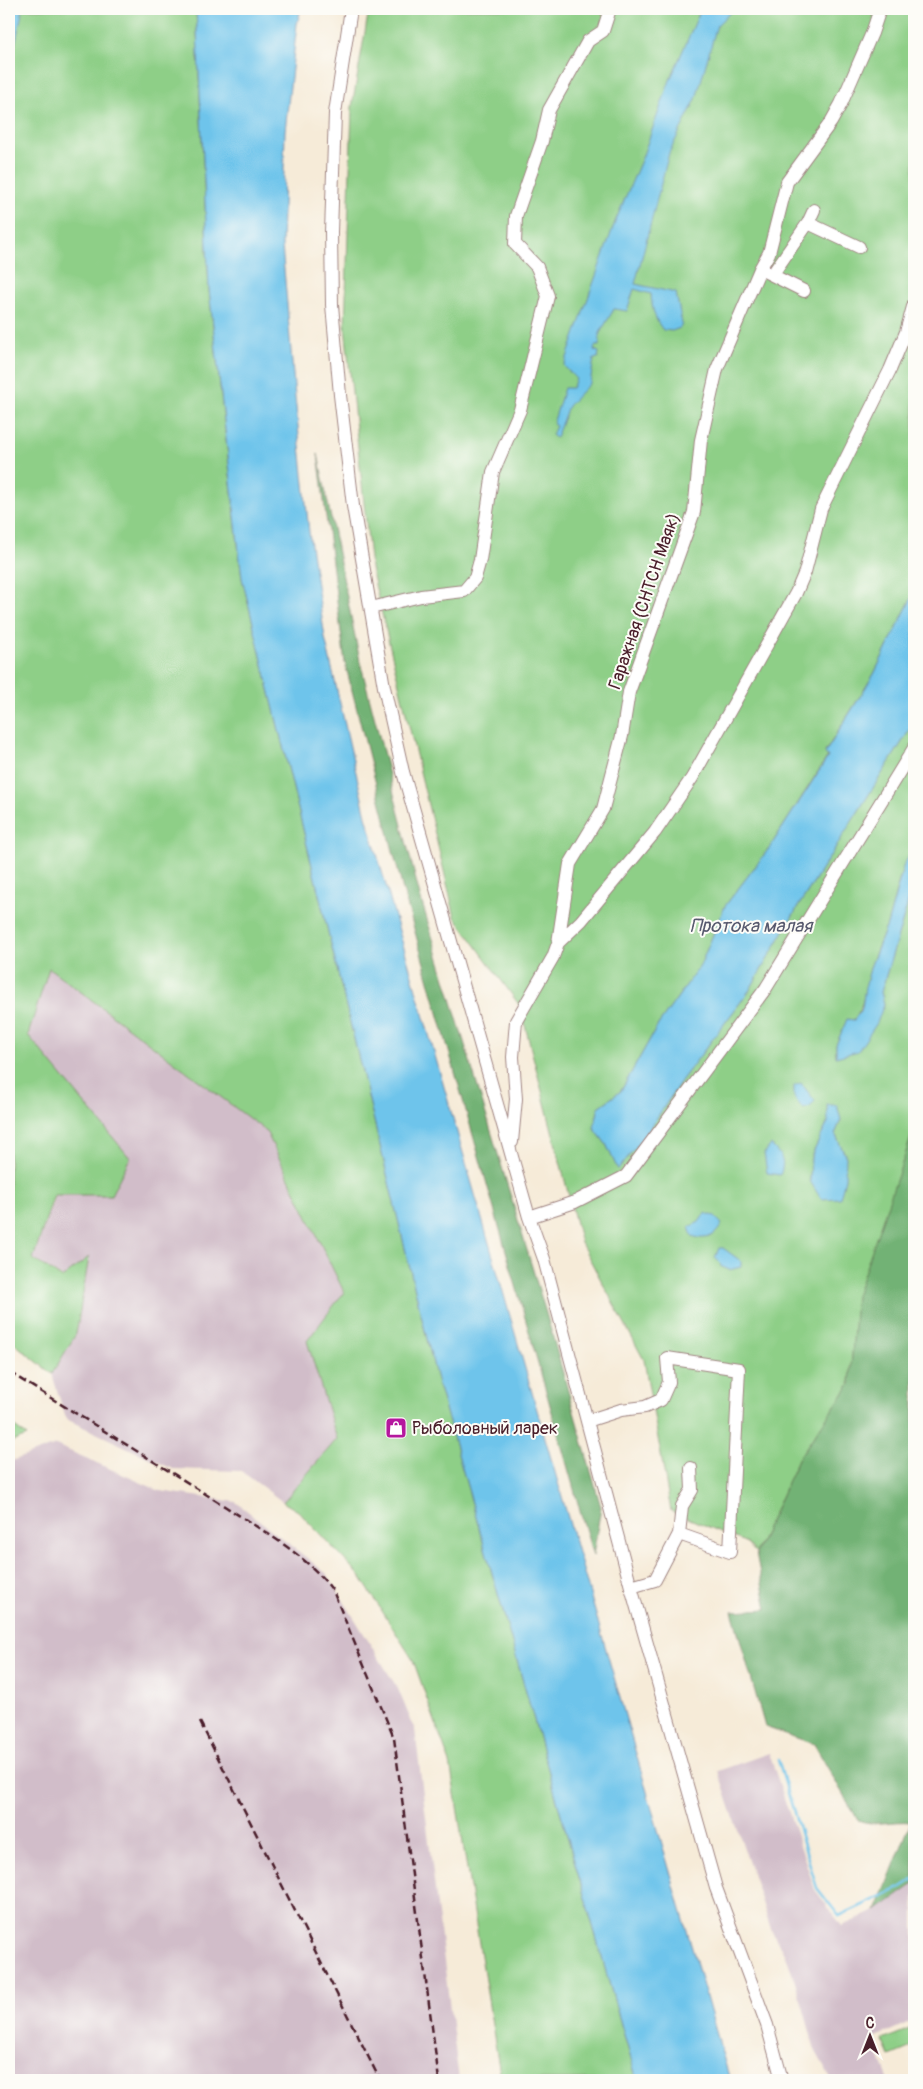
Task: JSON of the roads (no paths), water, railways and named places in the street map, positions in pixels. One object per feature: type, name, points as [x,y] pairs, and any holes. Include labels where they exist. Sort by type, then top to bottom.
[{"type":"street","points":[[351,9],[335,113],[331,232],[332,305],[353,506],[384,687],[403,772],[530,1217],[544,1259],[631,1587],[716,1888],[767,2025],[782,2080]]},
{"type":"street","points":[[371,608],[421,596],[464,590],[475,578],[480,560],[493,472],[520,410],[548,296],[536,267],[515,244],[516,216],[542,141],[549,110],[588,41],[603,31],[610,9]]},
{"type":"street","name":"Гаражная (СНТСН Маяк)","points":[[558,944],[570,864],[603,809],[622,736],[629,692],[694,512],[701,440],[717,369],[760,269],[769,253],[787,182],[842,104],[880,9]]},
{"type":"street","points":[[772,275],[808,223],[814,210]]},
{"type":"street","points":[[808,223],[859,247]]},
{"type":"street","points":[[760,269],[804,291]]},
{"type":"street","points":[[512,1151],[516,1099],[513,1057],[516,1021],[553,957],[558,944],[581,921],[655,832],[692,778],[793,598],[805,572],[821,509],[890,370],[906,332],[914,302]]},
{"type":"street","points":[[530,1217],[575,1202],[626,1176],[766,988],[914,748]]},
{"type":"street","points":[[587,1421],[621,1410],[645,1407],[661,1400],[669,1382],[667,1358],[739,1369],[730,1552],[680,1534]]},
{"type":"street","points":[[631,1587],[656,1580],[680,1534],[682,1506],[692,1490],[692,1468]]},
{"type":"water","points":[[9,9],[23,9],[15,45],[9,51]]},
{"type":"water","points":[[196,9],[301,9],[297,24],[285,131],[282,246],[309,532],[325,638],[366,816],[730,2080],[637,2080],[438,1384],[242,578],[209,290]]},
{"type":"water","points":[[701,9],[734,9],[717,25],[696,99],[669,153],[635,284],[676,293],[682,324],[680,328],[672,331],[663,330],[657,322],[654,313],[651,294],[634,289],[627,311],[614,309],[600,333],[599,346],[595,346],[594,350],[599,352],[598,358],[594,359],[590,383],[568,406],[556,438],[552,435],[556,426],[553,424],[564,388],[572,388],[576,379],[564,366],[615,222],[642,158],[670,80]]},
{"type":"water","name":"Протока малая","points":[[914,593],[914,723],[796,910],[749,991],[681,1081],[649,1130],[618,1170],[606,1144],[594,1128],[599,1107],[621,1091],[658,1025],[700,966],[725,906],[770,847],[828,757],[825,753],[874,674]]},
{"type":"water","points":[[914,843],[913,886],[881,992],[884,1004],[877,1023],[858,1051],[836,1057],[836,1045],[847,1019],[854,1020],[862,1008],[871,965],[887,925],[904,864],[912,852]]},
{"type":"water","points":[[801,1083],[815,1101],[810,1107],[803,1109],[794,1097],[794,1086]]},
{"type":"water","points":[[827,1105],[837,1105],[841,1120],[835,1134],[846,1157],[845,1179],[840,1198],[821,1199],[810,1181],[811,1157],[828,1122]]},
{"type":"water","points":[[771,1145],[781,1158],[783,1166],[780,1175],[767,1173],[764,1153]]},
{"type":"water","points":[[705,1213],[714,1216],[722,1224],[710,1237],[692,1236],[689,1227],[699,1222]]},
{"type":"water","points":[[719,1248],[723,1248],[741,1261],[741,1267],[729,1270],[720,1266],[722,1264],[715,1258]]},
{"type":"waterway","points":[[778,1760],[817,1888],[839,1916],[900,1888],[914,1879]]},
{"type":"railway","points":[[9,1372],[284,1544],[310,1566],[333,1591],[394,1738],[439,2080]]},
{"type":"railway","points":[[200,1722],[380,2080]]},
{"type":"place","name":"Рыболовный ларек","points":[[396,1428]]}]
